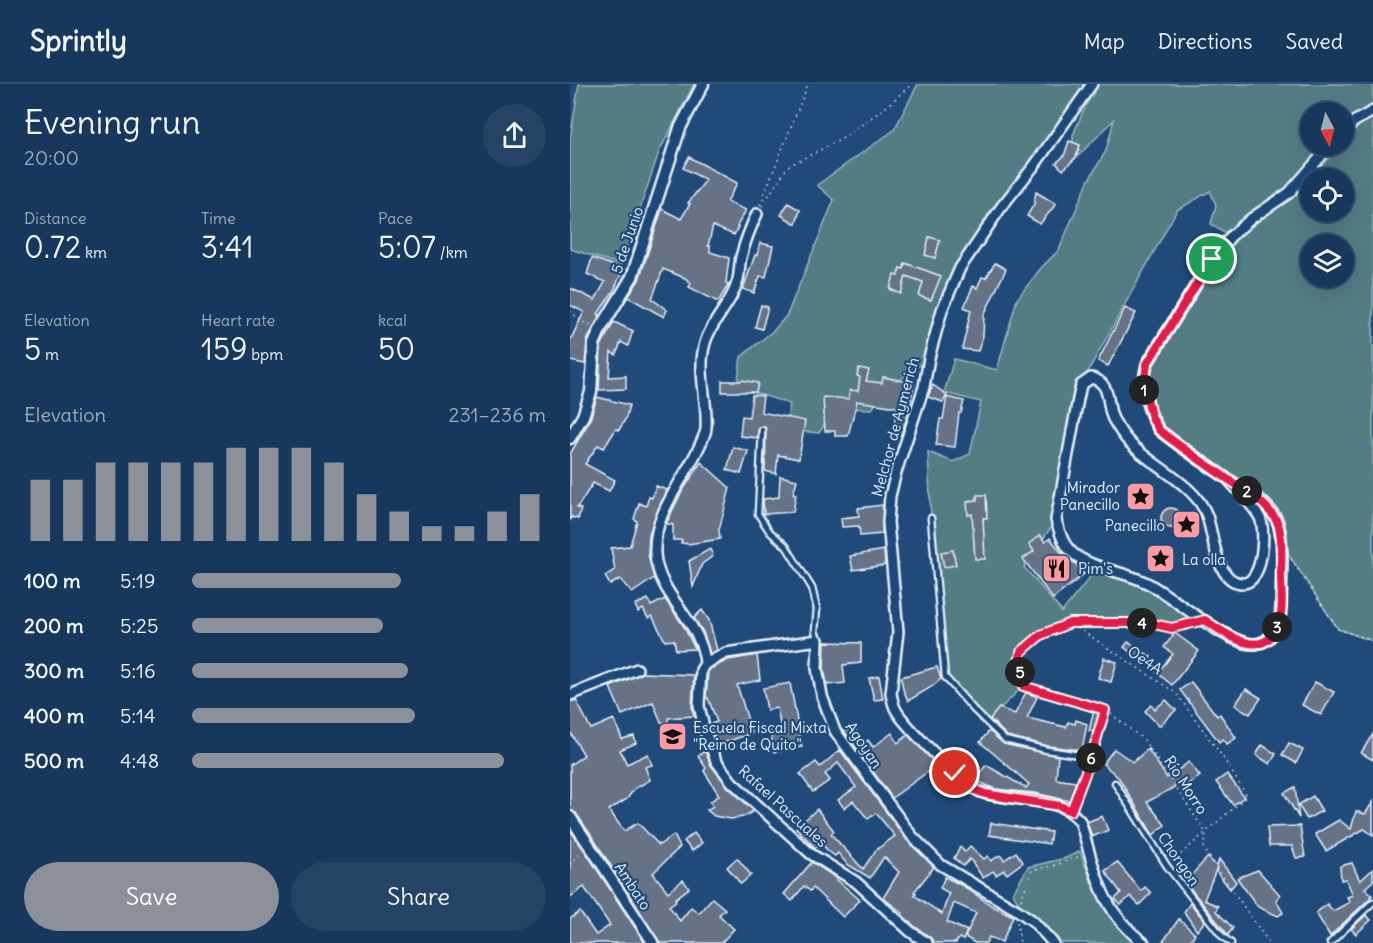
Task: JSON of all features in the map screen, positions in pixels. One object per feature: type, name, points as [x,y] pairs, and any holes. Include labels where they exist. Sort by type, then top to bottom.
[{"type":"street","name":"5 de Junio","points":[[570,438],[583,416],[591,392],[594,345],[601,328],[633,277],[680,128],[703,84]]},
{"type":"street","name":"Melchor de Aymerich","points":[[1071,811],[1060,806],[975,790],[961,780],[897,711],[891,693],[898,641],[898,622],[888,516],[896,472],[916,415],[935,333],[950,287],[960,268],[1002,206],[1034,166],[1092,84]]},
{"type":"street","points":[[1354,122],[1373,111]]},
{"type":"street","points":[[1228,479],[1261,519],[1260,563],[1256,575],[1246,583],[1231,580],[1223,572],[1200,500],[1128,442],[1113,418],[1105,386],[1091,378],[1081,385],[1056,520],[1061,538],[1074,554],[1098,567],[1146,582],[1230,638],[1246,644],[1263,642],[1276,629],[1281,612],[1281,543],[1277,521],[1262,501],[1159,430],[1152,418],[1144,386],[1147,364],[1212,259],[1231,236],[1252,218],[1289,193],[1321,156]]},
{"type":"street","name":"Rafael Pascuales","points":[[757,214],[743,251],[738,282],[705,343],[702,367],[706,430],[673,492],[655,535],[655,554],[660,578],[696,636],[705,664],[701,670],[699,706],[705,732],[716,761],[732,782],[811,854],[856,882],[910,932],[927,943]]},
{"type":"street","points":[[705,664],[726,653],[818,640]]},
{"type":"street","name":"Agoyan","points":[[818,640],[817,668],[822,696],[835,731],[912,836],[932,857],[1033,921],[1053,943]]},
{"type":"street","points":[[570,695],[637,669]]},
{"type":"street","points":[[1071,811],[1080,821],[1104,898],[1126,928],[1144,943]]},
{"type":"street","points":[[570,817],[588,846]]},
{"type":"street","name":"Ambato","points":[[588,846],[652,943]]},
{"type":"lane","name":"Agoyan","points":[[762,430],[758,514],[770,532],[786,546],[812,588],[817,609],[815,630],[818,640]]},
{"type":"lane","points":[[931,518],[945,678],[1005,740],[1091,758]]},
{"type":"lane","name":"Chongon","points":[[1115,783],[1167,866],[1222,936],[1231,943]]},
{"type":"lane","points":[[1330,943],[1373,902]]},
{"type":"path","points":[[757,214],[808,84]]},
{"type":"path","points":[[757,214],[788,166],[842,139],[886,107],[912,84]]},
{"type":"path","points":[[570,311],[582,322],[601,328]]},
{"type":"path","points":[[1281,543],[1338,629],[1373,641]]},
{"type":"path","points":[[1071,811],[1091,758],[1105,710],[1023,686],[1019,663],[1021,652],[1041,635],[1070,623],[1149,623],[1172,628],[1205,620]]},
{"type":"path","name":"Oe4A","points":[[1070,623],[1176,693],[1222,756],[1247,796],[1206,833]]},
{"type":"path","name":"Río Morro","points":[[1105,710],[1144,740],[1206,833],[1204,849],[1269,943]]},
{"type":"path","points":[[1167,866],[1206,833]]},
{"type":"path","points":[[570,864],[588,846]]},
{"type":"path","points":[[1020,943],[1017,910],[1032,870],[1056,865],[1090,852]]},
{"type":"green space","points":[[579,84],[694,84],[659,152],[621,265],[570,249],[570,139]]},
{"type":"green space","points":[[918,84],[1092,84],[960,268],[929,358],[884,392],[872,409],[835,408],[819,433],[786,430],[790,404],[737,387],[741,357],[774,330],[787,315],[834,200],[817,185],[894,130]]},
{"type":"green space","points":[[1095,84],[1373,84],[1373,641],[1338,629],[1281,543],[1277,521],[1262,501],[1159,430],[1147,405],[1144,373],[1231,236],[1211,224],[1216,205],[1210,191],[1177,210],[1081,384],[1056,520],[1024,567],[1062,612],[1098,567],[1146,582],[1205,620],[1172,628],[1149,623],[1070,623],[1042,635],[1021,652],[1019,663],[1023,686],[988,721],[949,680],[931,518],[928,452],[953,462],[970,454],[981,402],[944,393],[954,359],[997,370],[1017,299],[1041,268],[1059,250],[1088,181],[1106,151],[1114,120],[1073,161],[1073,135]]},
{"type":"green space","points":[[1080,851],[1100,901],[1114,922],[1134,943],[1061,943],[1045,924],[1021,907],[1013,893],[1028,867],[1066,858]]},
{"type":"building","points":[[1069,141],[1080,145],[1076,157],[1063,170],[1056,163],[1064,156]]},
{"type":"building","points":[[689,157],[737,183],[727,202],[746,210],[734,235],[713,226],[708,246],[710,246],[710,252],[729,258],[726,283],[729,284],[718,302],[689,287],[691,283],[685,278],[663,269],[652,299],[667,310],[664,317],[628,297],[639,280],[662,209],[681,219],[690,204],[688,203],[706,180],[683,168]]},
{"type":"building","points":[[1036,192],[1056,204],[1040,224],[1027,216],[1034,204]]},
{"type":"building","points":[[788,203],[800,210],[796,224],[781,215]]},
{"type":"building","points":[[929,237],[940,240],[935,258],[925,255]]},
{"type":"building","points":[[760,243],[773,246],[766,277],[760,276],[754,293],[743,289]]},
{"type":"building","points":[[592,258],[623,269],[614,290],[598,314],[600,315],[587,341],[585,364],[570,361],[570,341],[584,312],[570,305],[570,288],[595,300],[605,282],[587,274]]},
{"type":"building","points":[[905,263],[941,276],[931,300],[919,296],[923,282],[906,276],[901,294],[890,289],[894,275],[898,276],[900,268],[904,269]]},
{"type":"building","points":[[995,263],[1006,269],[984,315],[983,336],[978,351],[962,349],[971,310],[964,307],[973,286],[977,288],[982,277],[986,278]]},
{"type":"building","points":[[761,305],[768,307],[762,329],[755,327]]},
{"type":"building","points":[[1125,308],[1136,313],[1108,366],[1098,361]]},
{"type":"building","points":[[614,322],[633,331],[628,346],[621,342],[616,355],[611,352],[609,377],[626,376],[626,389],[599,390],[601,346]]},
{"type":"building","points":[[859,368],[869,370],[866,381],[882,383],[883,377],[914,383],[908,415],[901,435],[893,433],[897,407],[857,401],[848,436],[835,436],[835,431],[825,431],[823,397],[849,399],[850,390],[858,391]]},
{"type":"building","points":[[742,380],[758,383],[756,392],[722,392],[722,381]]},
{"type":"building","points":[[933,385],[947,395],[943,402],[928,397]]},
{"type":"building","points":[[752,395],[763,396],[761,412],[805,421],[799,459],[778,455],[776,474],[765,471],[765,427],[759,427],[757,438],[740,436],[742,416],[749,417]]},
{"type":"building","points":[[597,397],[629,405],[626,418],[619,430],[616,429],[604,448],[598,445],[585,464],[615,480],[609,491],[593,483],[577,508],[581,509],[578,519],[572,517],[570,520],[570,454],[590,420]]},
{"type":"building","points":[[947,397],[964,401],[961,413],[959,413],[955,447],[936,445],[940,419],[943,419]]},
{"type":"building","points":[[733,447],[748,451],[741,474],[727,470]]},
{"type":"building","points":[[701,462],[730,488],[719,530],[720,539],[681,543],[682,540],[673,540],[673,525],[666,524],[680,495]]},
{"type":"building","points":[[780,476],[797,480],[793,494],[796,494],[793,512],[764,514],[763,499],[779,497]]},
{"type":"building","points":[[656,486],[667,490],[649,536],[648,554],[654,578],[632,593],[620,579],[610,585],[605,576],[615,570],[611,548],[630,546],[639,503],[646,506]]},
{"type":"building","points":[[977,495],[986,495],[987,518],[983,518],[985,559],[975,559],[972,514],[968,515],[967,501],[977,500]]},
{"type":"building","points":[[883,505],[882,534],[860,536],[859,526],[842,527],[841,518],[859,516],[858,508]]},
{"type":"building","points":[[1171,508],[1178,511],[1181,518],[1178,525],[1171,528],[1164,525],[1161,518],[1164,511]]},
{"type":"building","points":[[1040,535],[1045,542],[1050,538],[1068,561],[1075,563],[1084,574],[1053,599],[1023,559],[1034,551],[1029,544]]},
{"type":"building","points":[[710,549],[713,556],[702,564],[693,587],[689,561]]},
{"type":"building","points":[[884,550],[885,565],[853,570],[850,556]]},
{"type":"building","points":[[953,550],[956,565],[944,567],[941,552]]},
{"type":"building","points":[[648,599],[651,606],[665,599],[683,625],[695,649],[676,650],[674,640],[665,641],[652,616],[648,618],[643,609],[638,612],[635,605]]},
{"type":"building","points":[[702,610],[709,620],[717,650],[710,654],[703,632],[694,618]]},
{"type":"building","points":[[1175,633],[1199,651],[1172,685],[1157,673],[1173,654],[1164,647]]},
{"type":"building","points":[[825,642],[861,643],[861,663],[843,665],[845,683],[827,685],[824,668]]},
{"type":"building","points":[[1128,642],[1151,657],[1146,664],[1124,647]]},
{"type":"building","points":[[757,655],[760,680],[737,685],[752,733],[717,745],[710,724],[717,722],[708,698],[706,698],[708,672],[728,660]]},
{"type":"building","points":[[1104,658],[1117,662],[1111,682],[1098,678]]},
{"type":"building","points":[[937,667],[941,679],[908,701],[901,677]]},
{"type":"building","points":[[643,673],[694,675],[692,706],[694,716],[668,718],[668,723],[661,722],[653,702],[622,715],[610,687]]},
{"type":"building","points":[[879,676],[883,699],[874,700],[869,678]]},
{"type":"building","points":[[1191,682],[1217,716],[1220,714],[1236,738],[1227,744],[1223,739],[1219,742],[1180,690]]},
{"type":"building","points":[[1315,682],[1334,692],[1321,715],[1302,705]]},
{"type":"building","points":[[790,683],[802,747],[774,752],[770,731],[781,729],[777,708],[767,710],[763,688]]},
{"type":"building","points":[[1246,689],[1261,698],[1250,714],[1235,705]]},
{"type":"building","points":[[1026,692],[1037,697],[1027,718],[1066,727],[1068,722],[1075,724],[1076,720],[1087,724],[1082,750],[1048,746],[1007,736],[990,719],[999,708],[1015,714]]},
{"type":"building","points":[[576,700],[591,729],[614,719],[622,739],[634,736],[636,743],[620,750],[627,764],[648,754],[652,765],[645,767],[650,780],[634,789],[627,799],[609,810],[624,831],[638,823],[659,845],[674,835],[680,847],[653,873],[668,892],[683,880],[689,888],[669,906],[680,921],[691,907],[699,913],[712,898],[725,909],[719,915],[734,929],[721,943],[660,943],[595,841],[576,813],[570,810],[570,765],[584,755],[570,732],[570,702]]},
{"type":"building","points":[[1166,700],[1176,710],[1159,726],[1145,711],[1151,705],[1155,709]]},
{"type":"building","points":[[1095,705],[1104,708],[1098,733],[1089,731]]},
{"type":"building","points":[[853,726],[864,743],[868,740],[873,747],[892,733],[898,743],[908,735],[937,765],[892,798],[844,731]]},
{"type":"building","points":[[989,731],[1004,744],[1058,756],[1056,779],[1076,782],[1070,801],[1035,793],[995,789],[975,780],[986,765],[1026,788],[1029,784],[980,742]]},
{"type":"building","points":[[1373,734],[1373,760],[1361,753]]},
{"type":"building","points":[[1289,743],[1303,750],[1296,763],[1282,755]]},
{"type":"building","points":[[1262,745],[1276,754],[1270,764],[1256,755]]},
{"type":"building","points":[[1114,749],[1133,762],[1148,749],[1167,778],[1189,762],[1200,776],[1183,788],[1180,784],[1147,802],[1165,825],[1153,835],[1119,778],[1103,764]]},
{"type":"building","points":[[840,750],[907,840],[934,867],[914,895],[942,914],[949,893],[940,888],[945,877],[963,886],[994,907],[1013,916],[1002,942],[989,937],[986,943],[975,943],[965,937],[976,913],[954,903],[947,922],[967,931],[963,940],[959,938],[956,943],[934,943],[902,915],[903,913],[883,898],[899,872],[884,857],[870,878],[847,864],[838,853],[835,856],[828,851],[821,843],[815,848],[796,828],[817,809],[834,831],[831,834],[863,869],[876,850],[895,836],[876,813],[868,819],[853,801],[844,808],[838,800],[856,787],[838,763],[825,774],[830,780],[813,792],[800,774],[816,762],[820,767]]},
{"type":"building","points":[[705,751],[711,765],[727,786],[754,811],[743,817],[731,819],[714,816],[707,810],[713,806],[710,802],[719,795],[704,771],[706,768],[698,756]]},
{"type":"building","points":[[1227,774],[1244,797],[1233,805],[1216,782]]},
{"type":"building","points":[[1295,787],[1299,818],[1284,793]]},
{"type":"building","points":[[1313,796],[1322,811],[1307,819],[1298,805]]},
{"type":"building","points":[[1373,802],[1373,835],[1364,829],[1326,851],[1315,834],[1339,820],[1351,829],[1356,811],[1365,814]]},
{"type":"building","points":[[1102,816],[1108,830],[1092,837],[1087,822]]},
{"type":"building","points":[[991,823],[1051,832],[1049,844],[989,835]]},
{"type":"building","points":[[1300,826],[1305,857],[1296,858],[1292,846],[1269,846],[1267,827]]},
{"type":"building","points":[[570,830],[645,943],[570,943],[570,919],[580,912],[596,935],[610,925],[584,887],[570,897]]},
{"type":"building","points":[[694,833],[702,843],[692,851],[684,841]]},
{"type":"building","points":[[970,846],[984,859],[988,856],[991,861],[1000,855],[1004,860],[1016,852],[1023,862],[1007,874],[1004,870],[996,875],[993,871],[983,878],[970,859],[963,866],[954,858],[960,847],[965,852]]},
{"type":"building","points":[[1208,857],[1217,867],[1204,900],[1218,906],[1216,911],[1233,928],[1228,935],[1185,882]]},
{"type":"building","points":[[737,858],[751,875],[741,884],[727,867]]},
{"type":"building","points":[[1219,859],[1236,882],[1230,889],[1216,871]]},
{"type":"building","points":[[812,862],[829,873],[860,900],[843,917],[813,888],[810,891],[804,886],[792,901],[784,894]]},
{"type":"building","points":[[1117,862],[1141,891],[1145,887],[1151,893],[1139,905],[1130,896],[1121,905],[1115,899],[1121,893],[1105,871]]},
{"type":"building","points":[[1352,863],[1360,881],[1373,869],[1373,881],[1365,888],[1372,895],[1330,936],[1316,913],[1327,904],[1333,911],[1350,902],[1347,897],[1353,895],[1346,879],[1341,880],[1340,866]]},
{"type":"building","points":[[1258,870],[1280,895],[1276,900],[1283,913],[1278,916],[1258,907],[1237,878]]},
{"type":"building","points":[[1190,903],[1205,921],[1197,931],[1184,912]]},
{"type":"building","points":[[1366,915],[1371,920],[1356,934],[1351,929]]},
{"type":"building","points":[[1179,919],[1195,934],[1188,943],[1162,943]]},
{"type":"place","name":"Mirador Panecillo","points":[[1141,496]]},
{"type":"place","name":"Panecillo","points":[[1186,525]]},
{"type":"place","name":"La olla","points":[[1161,559]]},
{"type":"place","name":"Pim's","points":[[1057,568]]},
{"type":"place","name":"Escuela Fiscal Mixta \"Reino de Quito\"","points":[[672,736]]},
{"type":"route","points":[[955,773],[975,790],[985,794],[1060,806],[1071,811],[1091,758],[1105,710],[1023,686],[1019,663],[1021,652],[1041,635],[1070,623],[1149,623],[1172,628],[1205,620],[1230,638],[1246,644],[1254,644],[1263,642],[1276,629],[1281,612],[1281,543],[1277,521],[1262,501],[1159,430],[1152,418],[1144,386],[1143,380],[1147,364],[1212,259]]}]
